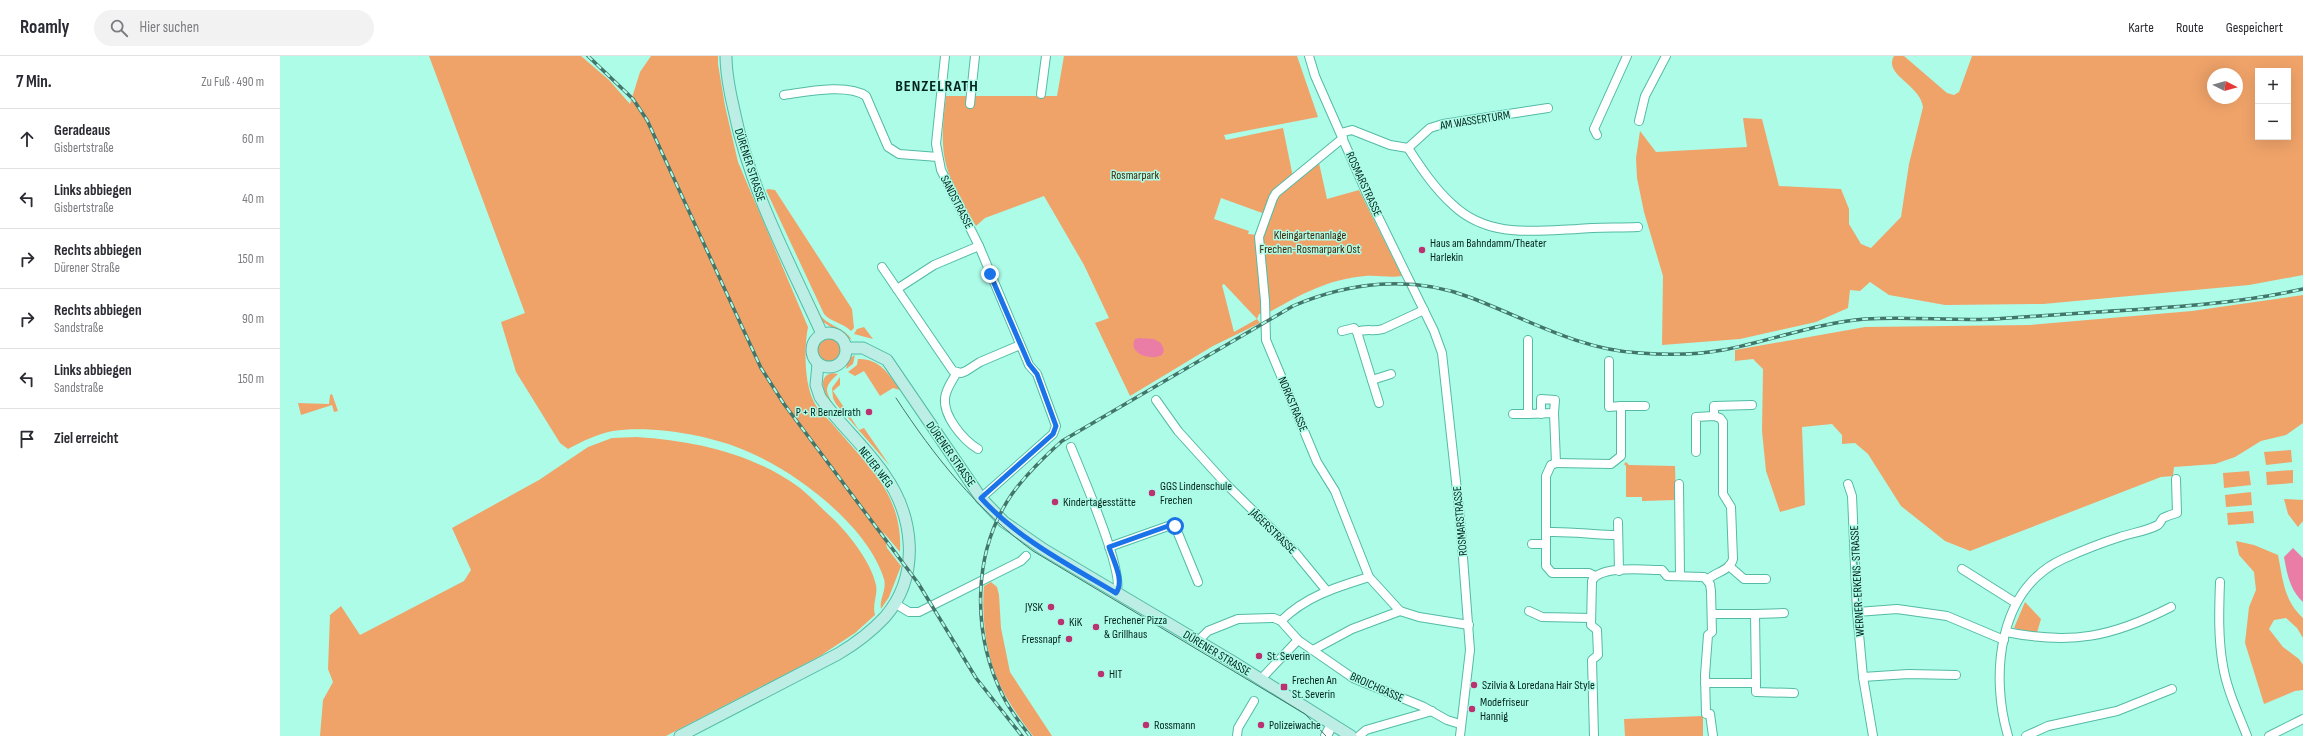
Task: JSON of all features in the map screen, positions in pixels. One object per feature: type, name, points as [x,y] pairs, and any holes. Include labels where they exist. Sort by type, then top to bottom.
[{"type":"main road","name":"DÜRENER STRASSE","points":[[726,56],[729,86],[740,140],[754,186],[822,334]]},
{"type":"main road","points":[[822,334],[837,335],[846,348],[844,358],[836,366],[827,367],[818,364],[814,359],[812,348],[817,338],[822,334]]},
{"type":"main road","name":"DÜRENER STRASSE","points":[[846,348],[871,351],[887,360],[981,498],[1004,522],[1032,542],[1261,679],[1351,736]]},
{"type":"main road","name":"NEUER WEG","points":[[680,736],[838,654],[861,640],[885,616],[894,603],[904,582],[909,555],[910,538],[907,522],[894,489],[883,472],[820,397],[816,385],[818,364]]},
{"type":"street","name":"SANDSTRASSE","points":[[945,56],[937,126],[938,157],[946,182],[979,246],[1020,346],[1029,364],[1037,374],[1052,411],[1056,429],[1053,434],[981,498]]},
{"type":"street","points":[[970,104],[975,56]]},
{"type":"street","points":[[1041,94],[1046,56]]},
{"type":"street","name":"ROSMARSTRASSE","points":[[1309,56],[1315,76],[1367,194],[1439,341],[1445,367],[1469,625],[1470,662],[1460,724],[1460,736]]},
{"type":"street","points":[[1597,135],[1594,129],[1627,56]]},
{"type":"street","points":[[1639,120],[1645,96],[1666,56]]},
{"type":"street","points":[[784,95],[835,88],[860,92],[866,96],[888,147],[899,154],[938,157]]},
{"type":"street","name":"AM WASSERTURM","points":[[1408,148],[1430,128],[1443,124],[1548,108]]},
{"type":"street","points":[[1342,136],[1352,130],[1390,145],[1408,148],[1424,173],[1453,206],[1483,224],[1522,232],[1638,227]]},
{"type":"street","name":"NORKSTRASSE","points":[[1342,136],[1276,193],[1273,198],[1259,237],[1267,344],[1317,462],[1336,491],[1369,577],[1400,611]]},
{"type":"street","points":[[897,289],[934,265],[979,246]]},
{"type":"street","points":[[882,266],[950,367],[957,372],[966,371],[980,362],[1020,346]]},
{"type":"street","points":[[1357,332],[1366,329],[1376,331],[1424,310]]},
{"type":"street","points":[[1342,331],[1354,328],[1357,332],[1379,403]]},
{"type":"street","points":[[1528,340],[1528,414]]},
{"type":"street","points":[[1609,361],[1610,406],[1645,406]]},
{"type":"street","points":[[957,372],[947,390],[946,408],[966,442],[978,449]]},
{"type":"street","points":[[1372,380],[1391,374]]},
{"type":"street","points":[[1541,414],[1541,399],[1555,400],[1554,414],[1556,463]]},
{"type":"street","name":"JÄGERSTRASSE","points":[[1156,400],[1162,411],[1183,437],[1226,484],[1294,551],[1313,572],[1326,590]]},
{"type":"street","points":[[1714,416],[1714,406],[1752,405]]},
{"type":"street","points":[[1595,576],[1588,573],[1552,573],[1546,566],[1544,544],[1548,532],[1546,476],[1551,465],[1556,463],[1611,464],[1619,459],[1622,452],[1621,406]]},
{"type":"street","points":[[1513,414],[1554,414]]},
{"type":"street","points":[[1696,452],[1696,417],[1714,416],[1720,418],[1723,422],[1723,494],[1731,507],[1733,559],[1729,566],[1716,572],[1707,580]]},
{"type":"street","points":[[1071,447],[1096,508],[1119,579],[1119,590],[1116,593]]},
{"type":"street","points":[[2008,736],[2000,699],[2000,657],[2016,603],[2031,582],[2061,560],[2114,539],[2159,525],[2163,518],[2177,513],[2176,479]]},
{"type":"street","points":[[1679,484],[1680,576]]},
{"type":"street","name":"WERNER-ERKENS-STRASSE","points":[[1848,484],[1852,496],[1857,612],[1863,678],[1873,736]]},
{"type":"street","points":[[1618,522],[1619,571]]},
{"type":"street","points":[[1109,547],[1171,525],[1175,526],[1198,582]]},
{"type":"street","points":[[1548,532],[1578,531],[1586,535],[1618,535]]},
{"type":"street","points":[[1532,544],[1544,544]]},
{"type":"street","points":[[894,603],[909,612],[919,612],[1021,561],[1026,556]]},
{"type":"street","points":[[1729,566],[1744,579],[1766,579]]},
{"type":"street","points":[[1962,569],[2016,603]]},
{"type":"street","points":[[1594,736],[1592,660],[1598,655],[1597,630],[1591,625],[1591,585],[1595,576],[1606,571],[1662,570],[1667,576],[1699,576],[1707,580],[1711,591],[1713,614],[1712,632],[1708,635],[1705,683],[1706,714],[1710,714],[1713,736]]},
{"type":"street","points":[[1198,642],[1208,631],[1238,619],[1266,617],[1281,621],[1296,608],[1326,590],[1369,577]]},
{"type":"street","points":[[2220,582],[2219,622],[2223,666],[2230,693],[2247,736]]},
{"type":"street","points":[[1857,612],[1897,609],[1947,616],[2005,636],[2045,639],[2080,637],[2129,627],[2170,606]]},
{"type":"street","points":[[1313,650],[1352,629],[1400,611],[1441,622],[1469,625]]},
{"type":"street","points":[[1529,611],[1542,617],[1591,618]]},
{"type":"street","points":[[1713,614],[1784,613]]},
{"type":"street","points":[[1755,614],[1756,692],[1794,693]]},
{"type":"street","name":"BROICHGASSE","points":[[1281,621],[1298,640],[1366,684],[1432,711],[1447,720],[1460,724]]},
{"type":"street","points":[[1261,679],[1298,640]]},
{"type":"street","points":[[1863,678],[1908,674],[1956,675]]},
{"type":"street","points":[[1705,683],[1756,682]]},
{"type":"street","points":[[2026,736],[2048,726],[2117,711],[2172,689]]},
{"type":"street","points":[[1236,736],[1238,728],[1254,702]]},
{"type":"street","points":[[1360,736],[1366,730],[1432,711]]},
{"type":"street","points":[[2269,736],[2303,719]]},
{"type":"street","points":[[1326,736],[1332,724]]},
{"type":"green space","points":[[429,56],[581,56],[609,80],[630,104],[640,72],[651,56],[718,56],[725,106],[738,162],[808,327],[806,365],[808,385],[814,402],[818,409],[833,424],[871,469],[890,498],[896,514],[900,552],[884,533],[887,548],[901,566],[889,597],[881,609],[881,602],[885,587],[884,579],[876,560],[863,540],[848,522],[811,489],[771,463],[753,454],[721,442],[703,437],[666,431],[613,431],[590,438],[568,449],[560,443],[516,372],[501,322],[525,313]]},
{"type":"green space","name":"Rosmarpark","points":[[1064,56],[1297,56],[1318,117],[1224,135],[1226,140],[1283,128],[1293,177],[1265,214],[1221,198],[1214,219],[1249,231],[1248,234],[1258,235],[1264,313],[1259,314],[1257,319],[1260,323],[1213,346],[1130,396],[1095,323],[1109,318],[1084,265],[1044,196],[985,218],[976,226],[950,178],[946,164],[943,136],[946,96],[1057,96]],"holes":[[[1224,284],[1257,319],[1234,332],[1222,285]]]},
{"type":"green space","points":[[1894,56],[1904,56],[1947,93],[1954,95],[1959,92],[1972,56],[2303,56],[2303,275],[2249,285],[2043,304],[1945,305],[1889,295],[1870,282],[1860,291],[1850,290],[1848,308],[1816,322],[1740,339],[1662,345],[1663,276],[1644,212],[1637,178],[1636,158],[1640,131],[1656,152],[1747,147],[1743,118],[1762,119],[1779,186],[1841,189],[1849,209],[1849,224],[1861,244],[1871,248],[1901,217],[1909,164],[1923,107],[1916,92],[1893,69],[1892,63]]},
{"type":"green space","name":"Kleingartenanlage Frechen-Rosmarpark Ost","points":[[1319,163],[1327,199],[1359,190],[1402,276],[1365,276],[1326,284],[1303,294],[1268,313],[1262,240],[1276,198]]},
{"type":"green space","points":[[766,190],[775,190],[852,309],[854,328],[851,331],[824,314]]},
{"type":"green space","points":[[780,232],[821,316],[829,323],[845,332],[852,340],[823,322]]},
{"type":"green space","points":[[2303,295],[2303,423],[2286,435],[2261,441],[2235,457],[2215,464],[2174,467],[2173,476],[2161,477],[1970,551],[1945,541],[1901,506],[1868,454],[1855,443],[1842,444],[1842,435],[1832,424],[1802,427],[1805,505],[1780,512],[1766,471],[1762,431],[1763,369],[1753,359],[1735,361],[1735,350],[1865,327],[2030,325],[2192,311]]},
{"type":"green space","points":[[864,327],[873,339],[854,334],[857,329]]},
{"type":"green space","points":[[825,339],[833,339],[840,346],[840,354],[833,361],[825,361],[818,354],[818,346]]},
{"type":"green space","points":[[855,355],[853,364],[846,369],[848,359]]},
{"type":"green space","points":[[858,359],[865,359],[878,364],[892,378],[900,390],[893,388],[880,396],[864,371],[855,376],[848,372],[857,365]]},
{"type":"green space","points":[[832,373],[838,374],[830,382],[827,389],[834,406],[886,468],[893,479],[831,404],[824,391],[823,382],[827,375]]},
{"type":"green space","points":[[840,377],[840,385],[833,391],[859,430],[864,428],[890,466],[836,404],[833,398],[832,388]]},
{"type":"green space","points":[[332,394],[338,411],[334,412],[332,405],[301,415],[298,403],[329,404],[330,395]]},
{"type":"green space","points":[[637,437],[680,442],[722,451],[762,466],[782,476],[800,488],[836,521],[850,537],[869,566],[876,585],[874,607],[875,615],[855,633],[820,656],[666,736],[320,736],[323,700],[333,682],[328,669],[330,615],[341,606],[360,635],[464,581],[471,570],[452,528],[539,480],[588,447],[612,438]]},
{"type":"green space","points":[[2291,450],[2292,462],[2266,465],[2264,452]]},
{"type":"green space","points":[[1626,462],[1629,465],[1675,466],[1676,500],[1642,501],[1642,497],[1626,497],[1626,466],[1624,464]]},
{"type":"green space","points":[[2293,470],[2293,483],[2267,485],[2266,472]]},
{"type":"green space","points":[[2249,471],[2251,485],[2224,488],[2223,473]]},
{"type":"green space","points":[[2251,492],[2252,505],[2226,507],[2225,495]]},
{"type":"green space","points":[[2284,499],[2303,500],[2303,521],[2298,527],[2288,514]]},
{"type":"green space","points":[[2253,511],[2254,523],[2228,525],[2227,513]]},
{"type":"green space","points":[[2236,541],[2254,545],[2278,555],[2285,590],[2292,604],[2303,618],[2303,638],[2297,628],[2286,618],[2274,620],[2269,629],[2283,647],[2299,659],[2303,665],[2303,690],[2295,691],[2264,704],[2245,643],[2249,607],[2256,590],[2254,572],[2239,555]]},
{"type":"green space","points":[[991,582],[997,587],[999,595],[1001,628],[1010,672],[1052,736],[1033,736],[1011,705],[999,683],[990,656],[983,614],[984,586]]},
{"type":"green space","points":[[2025,602],[2041,619],[2036,636],[2014,628]]},
{"type":"green space","points":[[1703,716],[1703,736],[1625,736],[1624,719]]},
{"type":"shaded area","points":[[1135,339],[1154,339],[1161,343],[1164,350],[1162,355],[1158,357],[1147,357],[1137,352],[1134,349],[1133,344]]},
{"type":"shaded area","points":[[2293,548],[2303,558],[2303,602],[2292,587],[2285,563],[2284,557]]},
{"type":"tram line","points":[[896,398],[910,420],[941,461],[975,500],[993,518],[1033,551],[1305,714],[1326,736]]},
{"type":"railway","points":[[588,56],[633,99],[647,120],[761,368],[784,404],[918,583],[976,678],[1022,736]]},
{"type":"railway","points":[[1030,736],[1016,718],[1004,698],[993,674],[986,648],[982,622],[981,595],[983,568],[989,542],[999,517],[1012,494],[1036,466],[1062,441],[1293,306],[1314,298],[1336,291],[1380,284],[1425,286],[1447,290],[1469,297],[1553,332],[1595,346],[1617,351],[1640,353],[1692,354],[1723,350],[1829,324],[1865,319],[1994,319],[2149,309],[2227,302],[2303,289]]},
{"type":"place","name":"Haus am Bahndamm/Theater Harlekin","points":[[1422,250]]},
{"type":"place","name":"P + R Benzelrath","points":[[869,412]]},
{"type":"place","name":"GGS Lindenschule Frechen","points":[[1152,493]]},
{"type":"place","name":"Kindertagesstätte","points":[[1055,502]]},
{"type":"place","name":"JYSK","points":[[1051,607]]},
{"type":"place","name":"KiK","points":[[1061,622]]},
{"type":"place","name":"Frechener Pizza & Grillhaus","points":[[1096,627]]},
{"type":"place","name":"Fressnapf","points":[[1069,639]]},
{"type":"place","name":"St. Severin","points":[[1259,656]]},
{"type":"place","name":"HIT","points":[[1101,674]]},
{"type":"place","name":"Szilvia & Loredana Hair Style","points":[[1474,685]]},
{"type":"place","name":"Frechen An St. Severin","points":[[1284,687]]},
{"type":"place","name":"Modefriseur Hannig","points":[[1472,709]]},
{"type":"place","name":"Rossmann","points":[[1146,725]]},
{"type":"place","name":"Polizeiwache","points":[[1261,725]]},
{"type":"district","name":"BENZELRATH","points":[[937,85]]},
{"type":"route","points":[[990,274],[1020,346],[1029,364],[1037,374],[1047,396],[1056,429],[1053,434],[981,498],[1004,522],[1032,542],[1116,593],[1119,590],[1120,585],[1109,547],[1171,525],[1175,526]]}]
